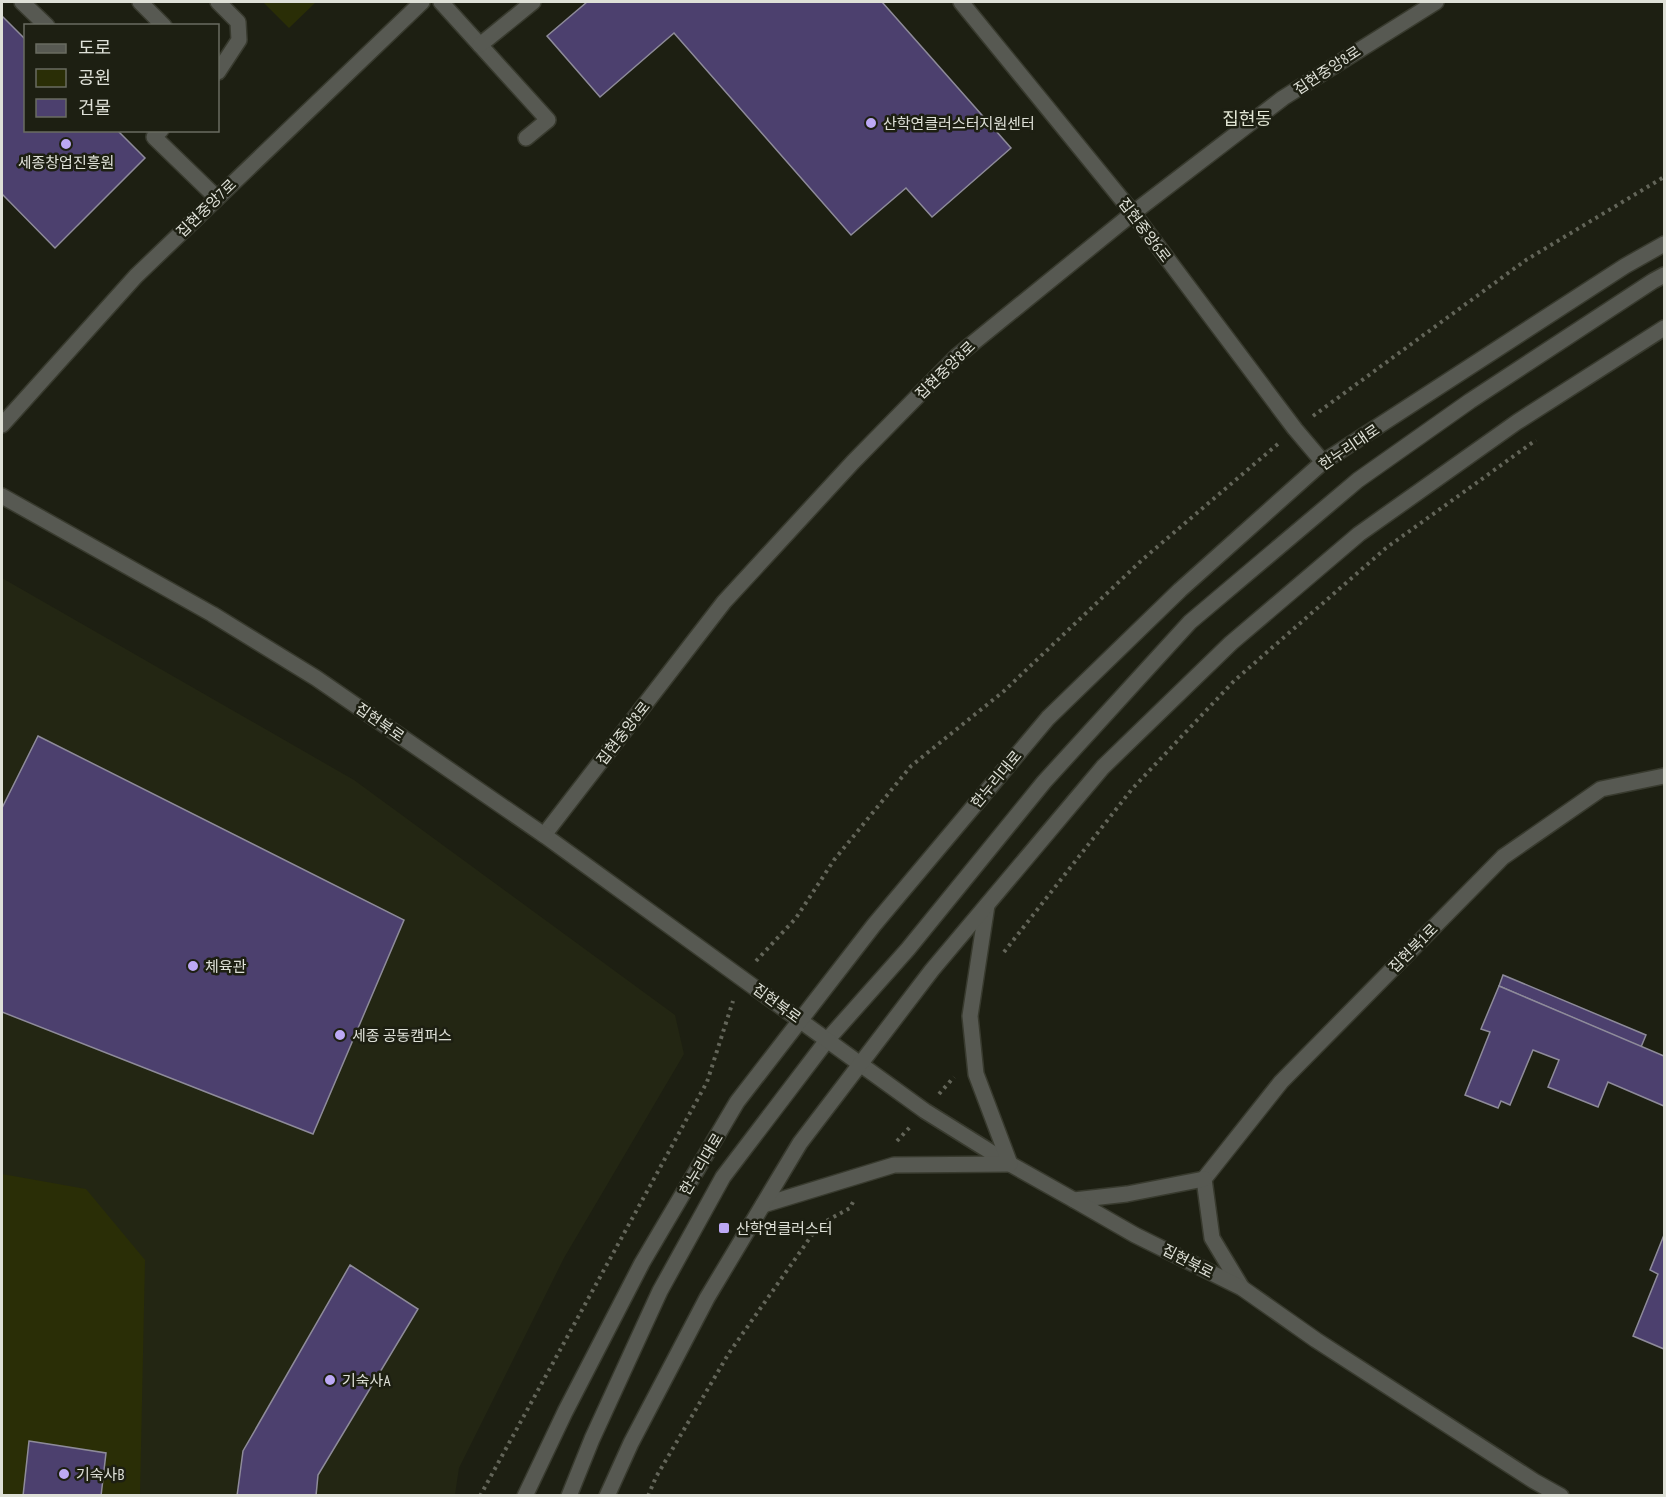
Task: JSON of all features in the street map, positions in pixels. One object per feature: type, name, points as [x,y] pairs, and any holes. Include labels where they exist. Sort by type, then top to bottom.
[{"type":"street","points":[[22,2],[45,24]]},
{"type":"street","points":[[140,2],[162,24]]},
{"type":"street","points":[[218,2],[238,22],[239,40],[219,70]]},
{"type":"street","name":"집현중앙7로","points":[[2,425],[136,276],[422,2]]},
{"type":"street","points":[[441,2],[548,120],[526,138]]},
{"type":"street","points":[[480,45],[532,2]]},
{"type":"street","name":"집현중앙6로","points":[[961,2],[1133,213],[1295,429],[1323,462]]},
{"type":"street","name":"집현중앙8로","points":[[544,835],[724,602],[853,462],[957,356],[1133,213],[1283,98],[1436,2]]},
{"type":"street","points":[[159,132],[154,137],[217,198]]},
{"type":"street","name":"한누리대로","points":[[525,1496],[565,1412],[642,1263],[738,1102],[874,925],[1048,718],[1180,590],[1323,462],[1625,266],[1665,244]]},
{"type":"street","points":[[569,1496],[592,1439],[660,1291],[723,1177],[828,1039],[908,949],[1044,782],[1190,622],[1358,480],[1470,401],[1665,275]]},
{"type":"street","points":[[606,1496],[631,1443],[707,1298],[800,1143],[932,970],[1103,767],[1231,643],[1351,541],[1518,422],[1665,328]]},
{"type":"street","name":"집현북로","points":[[2,496],[212,614],[316,678],[544,835],[925,1111],[1010,1164],[1135,1235],[1242,1288],[1326,1346],[1534,1481],[1561,1496]]},
{"type":"street","name":"집현북1로","points":[[1203,1179],[1281,1082],[1503,857],[1601,789],[1665,776]]},
{"type":"street","points":[[763,1205],[894,1165],[1010,1164],[976,1074],[970,1016],[987,905]]},
{"type":"street","points":[[1074,1200],[1127,1194],[1203,1179],[1212,1238],[1242,1288]]},
{"type":"path","points":[[1295,429],[1526,260],[1665,177]]},
{"type":"path","points":[[1004,952],[1132,789],[1234,681],[1386,548],[1539,438]]},
{"type":"path","points":[[896,1142],[974,1052]]},
{"type":"path","points":[[648,1496],[656,1477],[729,1353],[819,1225],[850,1208],[866,1173]]},
{"type":"shaded area","name":"세종 공동캠퍼스","points":[[2,578],[354,780],[675,1015],[684,1054],[564,1258],[459,1468],[455,1495],[2,1495]]},
{"type":"green space","points":[[263,2],[316,2],[289,28]]},
{"type":"green space","points":[[2,1174],[86,1189],[145,1260],[140,1495],[2,1495]]},
{"type":"building","name":"산학연클러스터지원센터","points":[[587,2],[882,2],[1011,148],[932,217],[906,188],[851,235],[674,33],[600,97],[547,36]]},
{"type":"building","name":"세종창업진흥원","points":[[2,16],[24,38],[24,132],[119,132],[145,158],[55,248],[2,194]]},
{"type":"building","name":"체육관","points":[[38,736],[404,920],[313,1134],[2,1012],[2,808]]},
{"type":"building","points":[[1503,975],[1646,1035],[1641,1047],[1499,986]]},
{"type":"building","points":[[1499,986],[1664,1056],[1664,1106],[1608,1082],[1598,1107],[1548,1087],[1559,1060],[1533,1050],[1510,1105],[1501,1101],[1498,1108],[1465,1095],[1490,1032],[1481,1029]]},
{"type":"building","points":[[1664,1235],[1664,1349],[1633,1336],[1658,1274],[1650,1270]]},
{"type":"building","name":"기숙사A","points":[[350,1265],[418,1309],[318,1475],[316,1496],[237,1496],[243,1451]]},
{"type":"building","name":"기숙사B","points":[[29,1441],[106,1453],[101,1496],[23,1496]]},
{"type":"place","name":"산학연클러스터지원센터","points":[[871,123]]},
{"type":"place","name":"세종창업진흥원","points":[[66,144]]},
{"type":"place","name":"체육관","points":[[193,966]]},
{"type":"place","name":"세종 공동캠퍼스","points":[[340,1035]]},
{"type":"place","name":"산학연클러스터","points":[[724,1228]]},
{"type":"place","name":"기숙사A","points":[[330,1380]]},
{"type":"place","name":"기숙사B","points":[[64,1474]]},
{"type":"district","name":"집현동","points":[[1247,118]]}]
